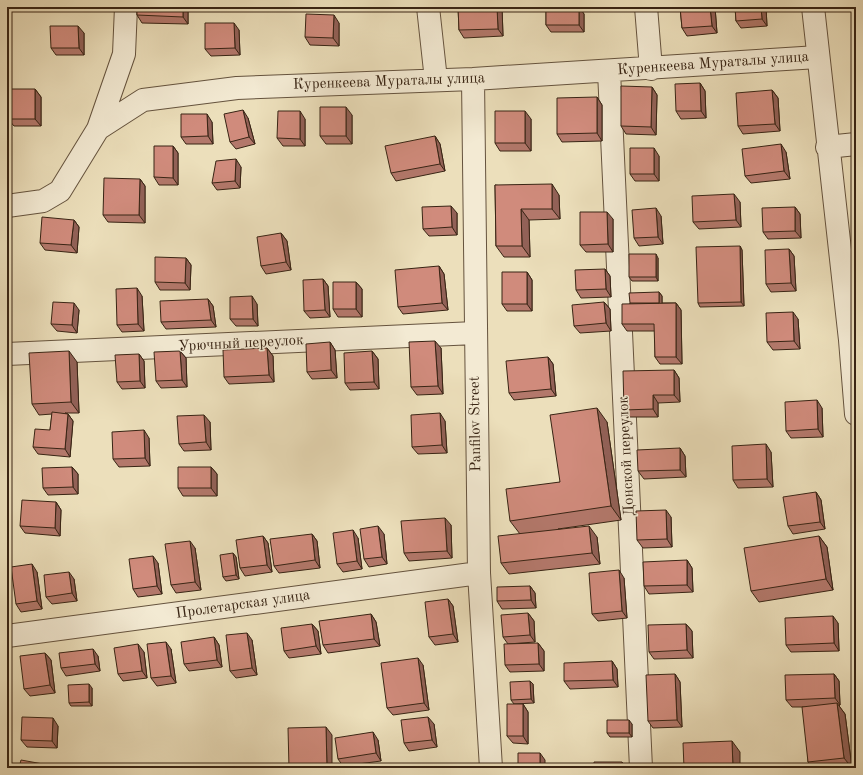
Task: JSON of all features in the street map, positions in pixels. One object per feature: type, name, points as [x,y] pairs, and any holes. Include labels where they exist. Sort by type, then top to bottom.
[{"type":"street","points":[[98,129],[124,54],[126,7]]},
{"type":"street","points":[[428,7],[436,80]]},
{"type":"street","points":[[646,7],[651,69]]},
{"type":"street","points":[[813,7],[827,147],[850,340],[856,414]]},
{"type":"street","name":"Куренкеева Мураталы улица","points":[[7,206],[43,201],[60,191],[98,129],[143,100],[237,88],[609,72],[818,57]]},
{"type":"street","name":"Донской переулок","points":[[609,72],[641,768]]},
{"type":"street","name":"Panfilov Street","points":[[473,79],[479,573],[491,768]]},
{"type":"street","points":[[827,147],[856,144]]},
{"type":"street","name":"Урючный переулок","points":[[7,354],[475,333]]},
{"type":"street","name":"Пролетарская улица","points":[[7,636],[479,573]]},
{"type":"building","points":[[137,7],[183,7],[183,17],[137,15]]},
{"type":"building","points":[[458,7],[497,7],[498,29],[459,30]]},
{"type":"building","points":[[546,7],[579,7],[579,25],[546,25]]},
{"type":"building","points":[[680,7],[710,7],[712,26],[682,28]]},
{"type":"building","points":[[735,7],[761,7],[762,19],[736,21]]},
{"type":"building","points":[[306,14],[334,15],[333,38],[305,37]]},
{"type":"building","points":[[205,23],[234,23],[235,48],[205,49]]},
{"type":"building","points":[[50,26],[78,26],[79,48],[51,48]]},
{"type":"building","points":[[700,83],[701,111],[676,111],[675,84]]},
{"type":"building","points":[[621,86],[652,87],[651,127],[621,126]]},
{"type":"building","points":[[8,89],[35,89],[35,119],[8,119]]},
{"type":"building","points":[[772,90],[775,124],[738,126],[736,93]]},
{"type":"building","points":[[597,97],[597,133],[557,134],[557,98]]},
{"type":"building","points":[[320,107],[346,107],[346,136],[320,136]]},
{"type":"building","points":[[243,110],[249,137],[230,142],[224,114]]},
{"type":"building","points":[[278,111],[300,111],[300,139],[277,138]]},
{"type":"building","points":[[495,111],[525,111],[525,143],[495,143]]},
{"type":"building","points":[[181,114],[207,114],[208,136],[181,137]]},
{"type":"building","points":[[435,136],[440,164],[391,173],[385,146]]},
{"type":"building","points":[[781,144],[784,171],[745,176],[742,149]]},
{"type":"building","points":[[154,146],[173,146],[173,178],[154,177]]},
{"type":"building","points":[[630,148],[654,148],[654,174],[630,174]]},
{"type":"building","points":[[236,159],[235,181],[212,183],[216,161]]},
{"type":"building","points":[[104,178],[140,179],[139,215],[103,215]]},
{"type":"building","points":[[552,184],[552,209],[521,209],[522,246],[496,246],[495,185]]},
{"type":"building","points":[[734,194],[736,220],[693,222],[692,196]]},
{"type":"building","points":[[451,206],[452,227],[423,229],[422,207]]},
{"type":"building","points":[[795,207],[795,231],[763,232],[762,208]]},
{"type":"building","points":[[656,208],[658,237],[634,238],[632,210]]},
{"type":"building","points":[[580,212],[607,212],[608,244],[580,245]]},
{"type":"building","points":[[42,217],[74,220],[71,245],[40,243]]},
{"type":"building","points":[[281,233],[286,262],[261,266],[257,237]]},
{"type":"building","points":[[740,246],[741,302],[698,303],[696,247]]},
{"type":"building","points":[[789,249],[791,283],[766,284],[765,250]]},
{"type":"building","points":[[629,254],[656,254],[656,277],[629,277]]},
{"type":"building","points":[[155,257],[186,258],[185,283],[155,282]]},
{"type":"building","points":[[439,266],[442,303],[398,307],[395,270]]},
{"type":"building","points":[[605,269],[606,289],[576,290],[575,270]]},
{"type":"building","points":[[502,272],[527,272],[527,304],[502,304]]},
{"type":"building","points":[[323,279],[325,310],[304,311],[303,280]]},
{"type":"building","points":[[333,282],[356,282],[356,309],[333,309]]},
{"type":"building","points":[[137,288],[138,324],[117,325],[116,289]]},
{"type":"building","points":[[659,292],[659,303],[630,303],[629,293]]},
{"type":"building","points":[[252,296],[253,319],[230,319],[230,297]]},
{"type":"building","points":[[208,299],[211,320],[161,322],[160,301]]},
{"type":"building","points":[[53,302],[74,303],[72,325],[51,324]]},
{"type":"building","points":[[604,302],[606,323],[574,326],[572,305]]},
{"type":"building","points":[[676,303],[676,357],[655,357],[654,324],[622,324],[622,304]]},
{"type":"building","points":[[793,312],[794,341],[767,342],[766,313]]},
{"type":"building","points":[[435,341],[438,386],[411,387],[409,342]]},
{"type":"building","points":[[330,342],[331,370],[307,372],[306,344]]},
{"type":"building","points":[[267,348],[269,375],[224,377],[223,350]]},
{"type":"building","points":[[69,351],[71,402],[32,404],[29,353]]},
{"type":"building","points":[[180,351],[182,380],[156,381],[154,352]]},
{"type":"building","points":[[372,351],[374,382],[345,383],[344,353]]},
{"type":"building","points":[[139,354],[140,381],[117,382],[115,355]]},
{"type":"building","points":[[548,357],[551,389],[509,393],[506,361]]},
{"type":"building","points":[[674,370],[674,395],[653,395],[653,409],[624,410],[623,371]]},
{"type":"building","points":[[817,400],[818,429],[786,431],[785,402]]},
{"type":"building","points":[[597,408],[611,506],[510,521],[506,489],[560,482],[550,415]]},
{"type":"building","points":[[52,412],[68,414],[65,449],[33,447],[35,429],[50,430]]},
{"type":"building","points":[[440,413],[442,445],[412,447],[411,415]]},
{"type":"building","points":[[204,415],[206,442],[179,444],[177,416]]},
{"type":"building","points":[[144,430],[145,458],[113,459],[112,432]]},
{"type":"building","points":[[766,444],[767,479],[733,480],[732,446]]},
{"type":"building","points":[[680,448],[680,470],[638,471],[637,450]]},
{"type":"building","points":[[72,467],[73,487],[43,488],[42,468]]},
{"type":"building","points":[[178,467],[211,467],[211,488],[178,488]]},
{"type":"building","points":[[816,492],[820,522],[788,526],[783,497]]},
{"type":"building","points":[[22,500],[56,502],[55,528],[20,526]]},
{"type":"building","points":[[666,510],[667,539],[637,540],[636,511]]},
{"type":"building","points":[[445,518],[447,551],[404,553],[401,521]]},
{"type":"building","points":[[378,526],[382,557],[364,559],[360,529]]},
{"type":"building","points":[[589,526],[592,553],[501,563],[498,536]]},
{"type":"building","points":[[353,530],[357,561],[337,564],[333,533]]},
{"type":"building","points":[[312,534],[315,560],[274,566],[270,539]]},
{"type":"building","points":[[263,536],[267,565],[240,568],[236,540]]},
{"type":"building","points":[[819,536],[826,579],[751,591],[744,548]]},
{"type":"building","points":[[190,541],[195,582],[171,585],[165,544]]},
{"type":"building","points":[[233,553],[236,575],[223,577],[220,555]]},
{"type":"building","points":[[153,556],[157,586],[133,589],[129,559]]},
{"type":"building","points":[[687,560],[687,585],[644,586],[643,562]]},
{"type":"building","points":[[32,564],[37,601],[16,604],[11,567]]},
{"type":"building","points":[[619,570],[622,611],[592,614],[589,573]]},
{"type":"building","points":[[69,572],[72,593],[46,597],[44,575]]},
{"type":"building","points":[[530,586],[531,600],[497,601],[497,587]]},
{"type":"building","points":[[448,599],[453,634],[429,637],[425,602]]},
{"type":"building","points":[[528,613],[530,635],[503,637],[501,615]]},
{"type":"building","points":[[371,614],[374,639],[323,645],[319,621]]},
{"type":"building","points":[[833,616],[834,643],[786,645],[785,618]]},
{"type":"building","points":[[312,624],[316,646],[284,651],[281,628]]},
{"type":"building","points":[[686,624],[687,650],[649,652],[648,625]]},
{"type":"building","points":[[247,633],[252,668],[230,671],[226,635]]},
{"type":"building","points":[[214,637],[217,660],[184,664],[181,642]]},
{"type":"building","points":[[166,642],[171,676],[151,678],[147,644]]},
{"type":"building","points":[[538,643],[539,664],[505,665],[504,644]]},
{"type":"building","points":[[138,644],[142,671],[118,674],[114,648]]},
{"type":"building","points":[[93,649],[95,664],[61,668],[59,653]]},
{"type":"building","points":[[45,653],[50,685],[24,689],[20,656]]},
{"type":"building","points":[[418,658],[424,703],[387,708],[381,663]]},
{"type":"building","points":[[612,661],[613,680],[564,681],[564,663]]},
{"type":"building","points":[[675,674],[677,720],[648,721],[646,675]]},
{"type":"building","points":[[834,674],[835,698],[786,700],[785,675]]},
{"type":"building","points":[[530,681],[531,699],[511,700],[510,682]]},
{"type":"building","points":[[89,684],[89,702],[69,703],[68,685]]},
{"type":"building","points":[[837,703],[844,758],[808,762],[802,707]]},
{"type":"building","points":[[507,704],[523,704],[523,736],[507,736]]},
{"type":"building","points":[[22,717],[53,718],[52,741],[21,740]]},
{"type":"building","points":[[428,717],[432,740],[404,743],[401,720]]},
{"type":"building","points":[[607,720],[629,720],[629,733],[607,733]]},
{"type":"building","points":[[326,727],[327,768],[289,768],[288,728]]},
{"type":"building","points":[[373,732],[376,753],[338,759],[335,738]]},
{"type":"building","points":[[732,741],[733,768],[684,768],[683,743]]},
{"type":"building","points":[[518,753],[540,753],[540,768],[518,768]]},
{"type":"building","points":[[21,760],[54,766],[53,768],[19,768]]},
{"type":"building","points":[[594,762],[622,762],[622,768],[594,768]]}]
